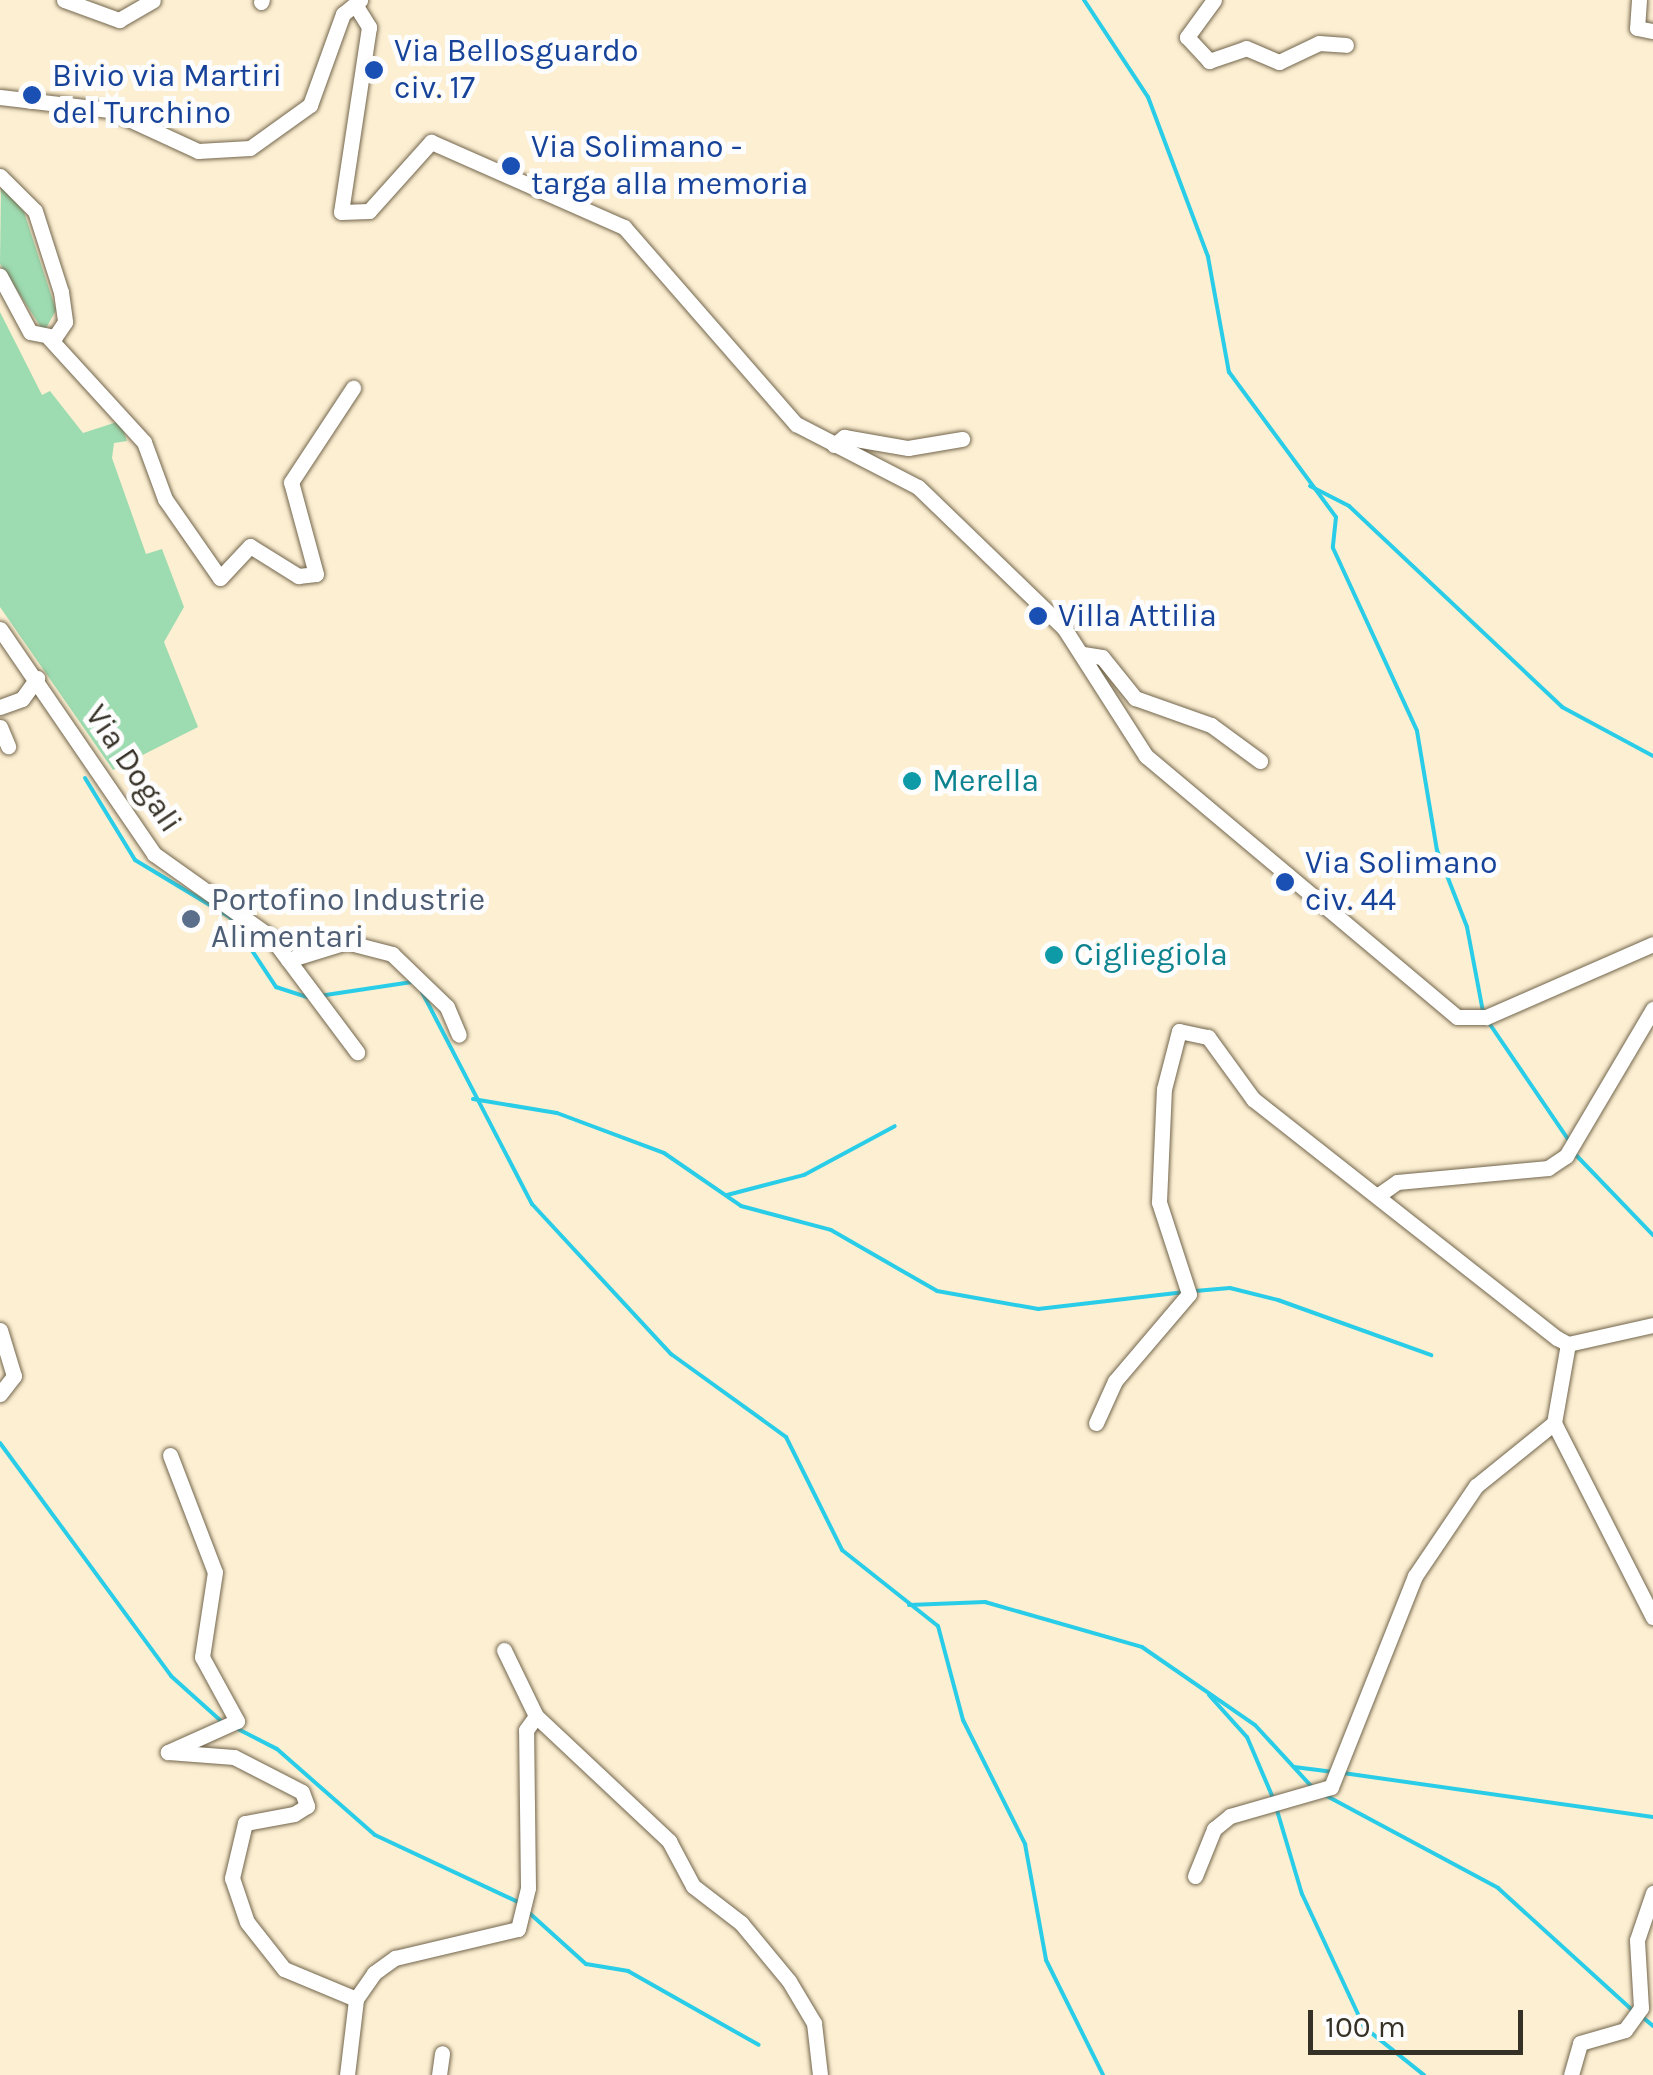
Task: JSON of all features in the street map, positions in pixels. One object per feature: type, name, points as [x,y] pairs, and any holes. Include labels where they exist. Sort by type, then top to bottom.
[{"type":"street","points":[[64,0],[120,20],[153,0]]},
{"type":"street","points":[[1214,0],[1187,38],[1209,60],[1246,48],[1280,62],[1318,42],[1346,44]]},
{"type":"street","points":[[1639,0],[1637,28],[1653,30]]},
{"type":"street","points":[[0,97],[109,110],[198,151],[250,148],[310,105],[343,14],[358,3],[369,26],[342,212],[368,210],[432,142],[612,220],[776,406],[834,445],[918,487],[1083,654],[1146,756],[1457,1017],[1486,1017],[1653,944]]},
{"type":"street","points":[[0,176],[35,211],[61,292],[65,322],[49,338]]},
{"type":"street","points":[[0,276],[30,332],[49,338],[144,442],[158,486],[220,578],[250,546],[298,576],[316,574],[291,482],[353,388]]},
{"type":"street","points":[[834,445],[844,437],[908,448],[962,438]]},
{"type":"street","name":"Via Dogali","points":[[0,629],[154,854],[240,908],[288,960],[357,1052]]},
{"type":"street","points":[[1083,654],[1102,657],[1135,698],[1211,726],[1260,761]]},
{"type":"street","points":[[0,706],[22,699],[37,678]]},
{"type":"street","points":[[0,727],[8,746]]},
{"type":"street","points":[[288,960],[346,942],[392,954],[438,995],[458,1035]]},
{"type":"street","points":[[1380,1194],[1397,1182],[1548,1168],[1566,1156],[1653,1009]]},
{"type":"street","points":[[1096,1423],[1115,1380],[1188,1294],[1160,1202],[1164,1089],[1180,1031],[1208,1036],[1253,1098],[1380,1194],[1392,1213],[1568,1344],[1653,1325]]},
{"type":"street","points":[[0,1330],[14,1376],[0,1394]]},
{"type":"street","points":[[1568,1344],[1554,1422],[1653,1617]]},
{"type":"street","points":[[1196,1876],[1214,1829],[1230,1816],[1331,1786],[1408,1590],[1476,1486],[1554,1422]]},
{"type":"street","points":[[170,1455],[215,1572],[202,1657],[237,1722],[168,1752],[178,1760],[234,1757],[302,1792],[306,1806],[294,1814],[245,1823],[232,1878],[247,1922],[284,1969],[356,1999]]},
{"type":"street","points":[[504,1650],[536,1716],[669,1842],[692,1886],[740,1923],[789,1981],[814,2024],[820,2075]]},
{"type":"street","points":[[347,2075],[356,1999],[395,1958],[518,1929],[528,1888],[526,1730],[536,1716]]},
{"type":"street","points":[[1571,2075],[1580,2043],[1625,2030],[1641,2008],[1637,1940],[1653,1893]]},
{"type":"street","points":[[439,2075],[442,2054]]},
{"type":"green space","points":[[1,185],[24,212],[56,310],[44,332],[0,264]]},
{"type":"green space","points":[[0,312],[42,395],[50,391],[83,433],[120,421],[127,441],[114,443],[112,458],[146,554],[162,549],[184,607],[164,642],[198,727],[113,770],[0,607]]},
{"type":"waterway","points":[[1084,0],[1148,97],[1208,257],[1229,372],[1336,517],[1333,548],[1417,731],[1437,850],[1467,927],[1483,1012]]},
{"type":"waterway","points":[[1310,486],[1349,506],[1562,707],[1653,756]]},
{"type":"waterway","points":[[85,778],[135,860],[230,917],[276,987],[310,998]]},
{"type":"waterway","points":[[319,996],[412,982]]},
{"type":"waterway","points":[[422,992],[532,1204],[671,1354],[786,1437],[842,1550],[938,1626],[963,1720],[1025,1844],[1046,1960],[1103,2075]]},
{"type":"waterway","points":[[1487,1020],[1568,1139]]},
{"type":"waterway","points":[[473,1099],[557,1113],[664,1153],[741,1206],[831,1230],[937,1291],[1038,1309],[1185,1292]]},
{"type":"waterway","points":[[727,1195],[804,1175],[895,1126]]},
{"type":"waterway","points":[[1574,1153],[1653,1235]]},
{"type":"waterway","points":[[1195,1291],[1230,1288],[1278,1300],[1431,1355]]},
{"type":"waterway","points":[[0,1443],[171,1676],[221,1721]]},
{"type":"waterway","points":[[909,1605],[985,1602],[1142,1647],[1255,1725],[1311,1786]]},
{"type":"waterway","points":[[1209,1695],[1247,1737],[1273,1798]]},
{"type":"waterway","points":[[234,1727],[277,1749],[375,1835],[520,1903]]},
{"type":"waterway","points":[[1294,1767],[1334,1772]]},
{"type":"waterway","points":[[1343,1773],[1653,1817]]},
{"type":"waterway","points":[[1323,1794],[1498,1888],[1632,2010]]},
{"type":"waterway","points":[[1276,1807],[1302,1894],[1364,2027],[1424,2075]]},
{"type":"waterway","points":[[526,1910],[586,1964],[628,1971],[759,2045]]},
{"type":"waterway","points":[[1640,2015],[1653,2026]]},
{"type":"place","name":"Via Bellosguardo civ. 17","points":[[374,70]]},
{"type":"place","name":"Bivio via Martiri del Turchino","points":[[32,95]]},
{"type":"place","name":"Via Solimano - targa alla memoria","points":[[511,166]]},
{"type":"place","name":"Villa Attilia","points":[[1038,616]]},
{"type":"place","name":"Merella","points":[[912,781]]},
{"type":"place","name":"Via Solimano civ. 44","points":[[1285,882]]},
{"type":"place","name":"Portofino Industrie Alimentari","points":[[191,919]]},
{"type":"place","name":"Cigliegiola","points":[[1054,955]]}]
